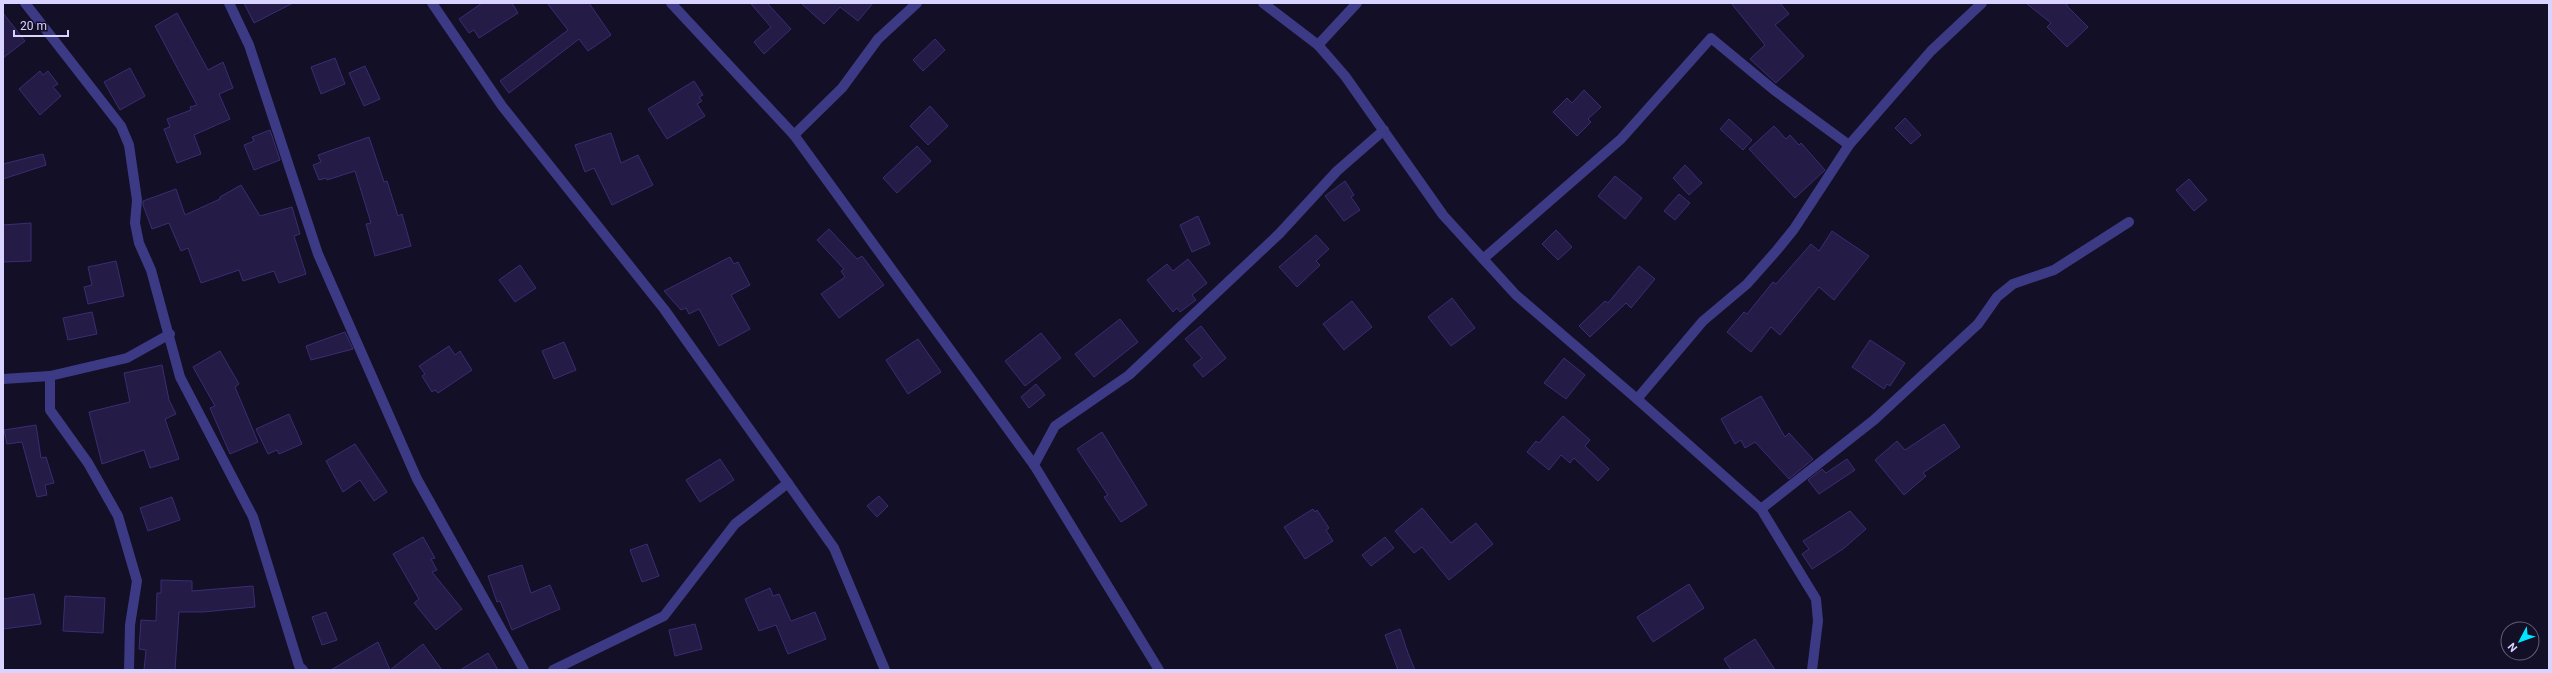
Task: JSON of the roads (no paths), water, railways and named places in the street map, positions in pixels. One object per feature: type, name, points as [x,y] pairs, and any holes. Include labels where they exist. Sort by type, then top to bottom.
[{"type":"street","points":[[25,3],[121,126],[129,145],[136,192],[135,223],[139,243],[151,270],[170,334],[180,377],[253,517],[299,666],[303,670]]},
{"type":"street","points":[[229,3],[250,45],[318,254],[417,479],[524,670]]},
{"type":"street","points":[[432,3],[502,106],[664,309],[834,548],[885,670]]},
{"type":"street","points":[[671,3],[794,135],[1034,465],[1159,670]]},
{"type":"street","points":[[794,135],[842,88],[878,39],[917,3]]},
{"type":"street","points":[[1263,3],[1318,45],[1345,76],[1443,215],[1516,295],[1637,399],[1761,509],[1816,599],[1818,621],[1812,670]]},
{"type":"street","points":[[1318,45],[1357,3]]},
{"type":"street","points":[[1637,399],[1703,321],[1747,284],[1777,250],[1794,229],[1849,145],[1931,51],[1982,3]]},
{"type":"street","points":[[1483,259],[1621,139],[1711,38],[1774,90],[1849,145]]},
{"type":"street","points":[[1034,465],[1054,426],[1129,375],[1279,234],[1337,171],[1384,130]]},
{"type":"street","points":[[1761,509],[1874,420],[1978,324],[1997,297],[2013,284],[2054,270],[2128,222]]},
{"type":"street","points":[[3,379],[50,376],[127,358],[170,334]]},
{"type":"street","points":[[50,376],[50,410],[88,463],[118,516],[137,581],[130,625],[129,670]]},
{"type":"street","points":[[553,670],[664,616],[735,524],[788,483]]}]
